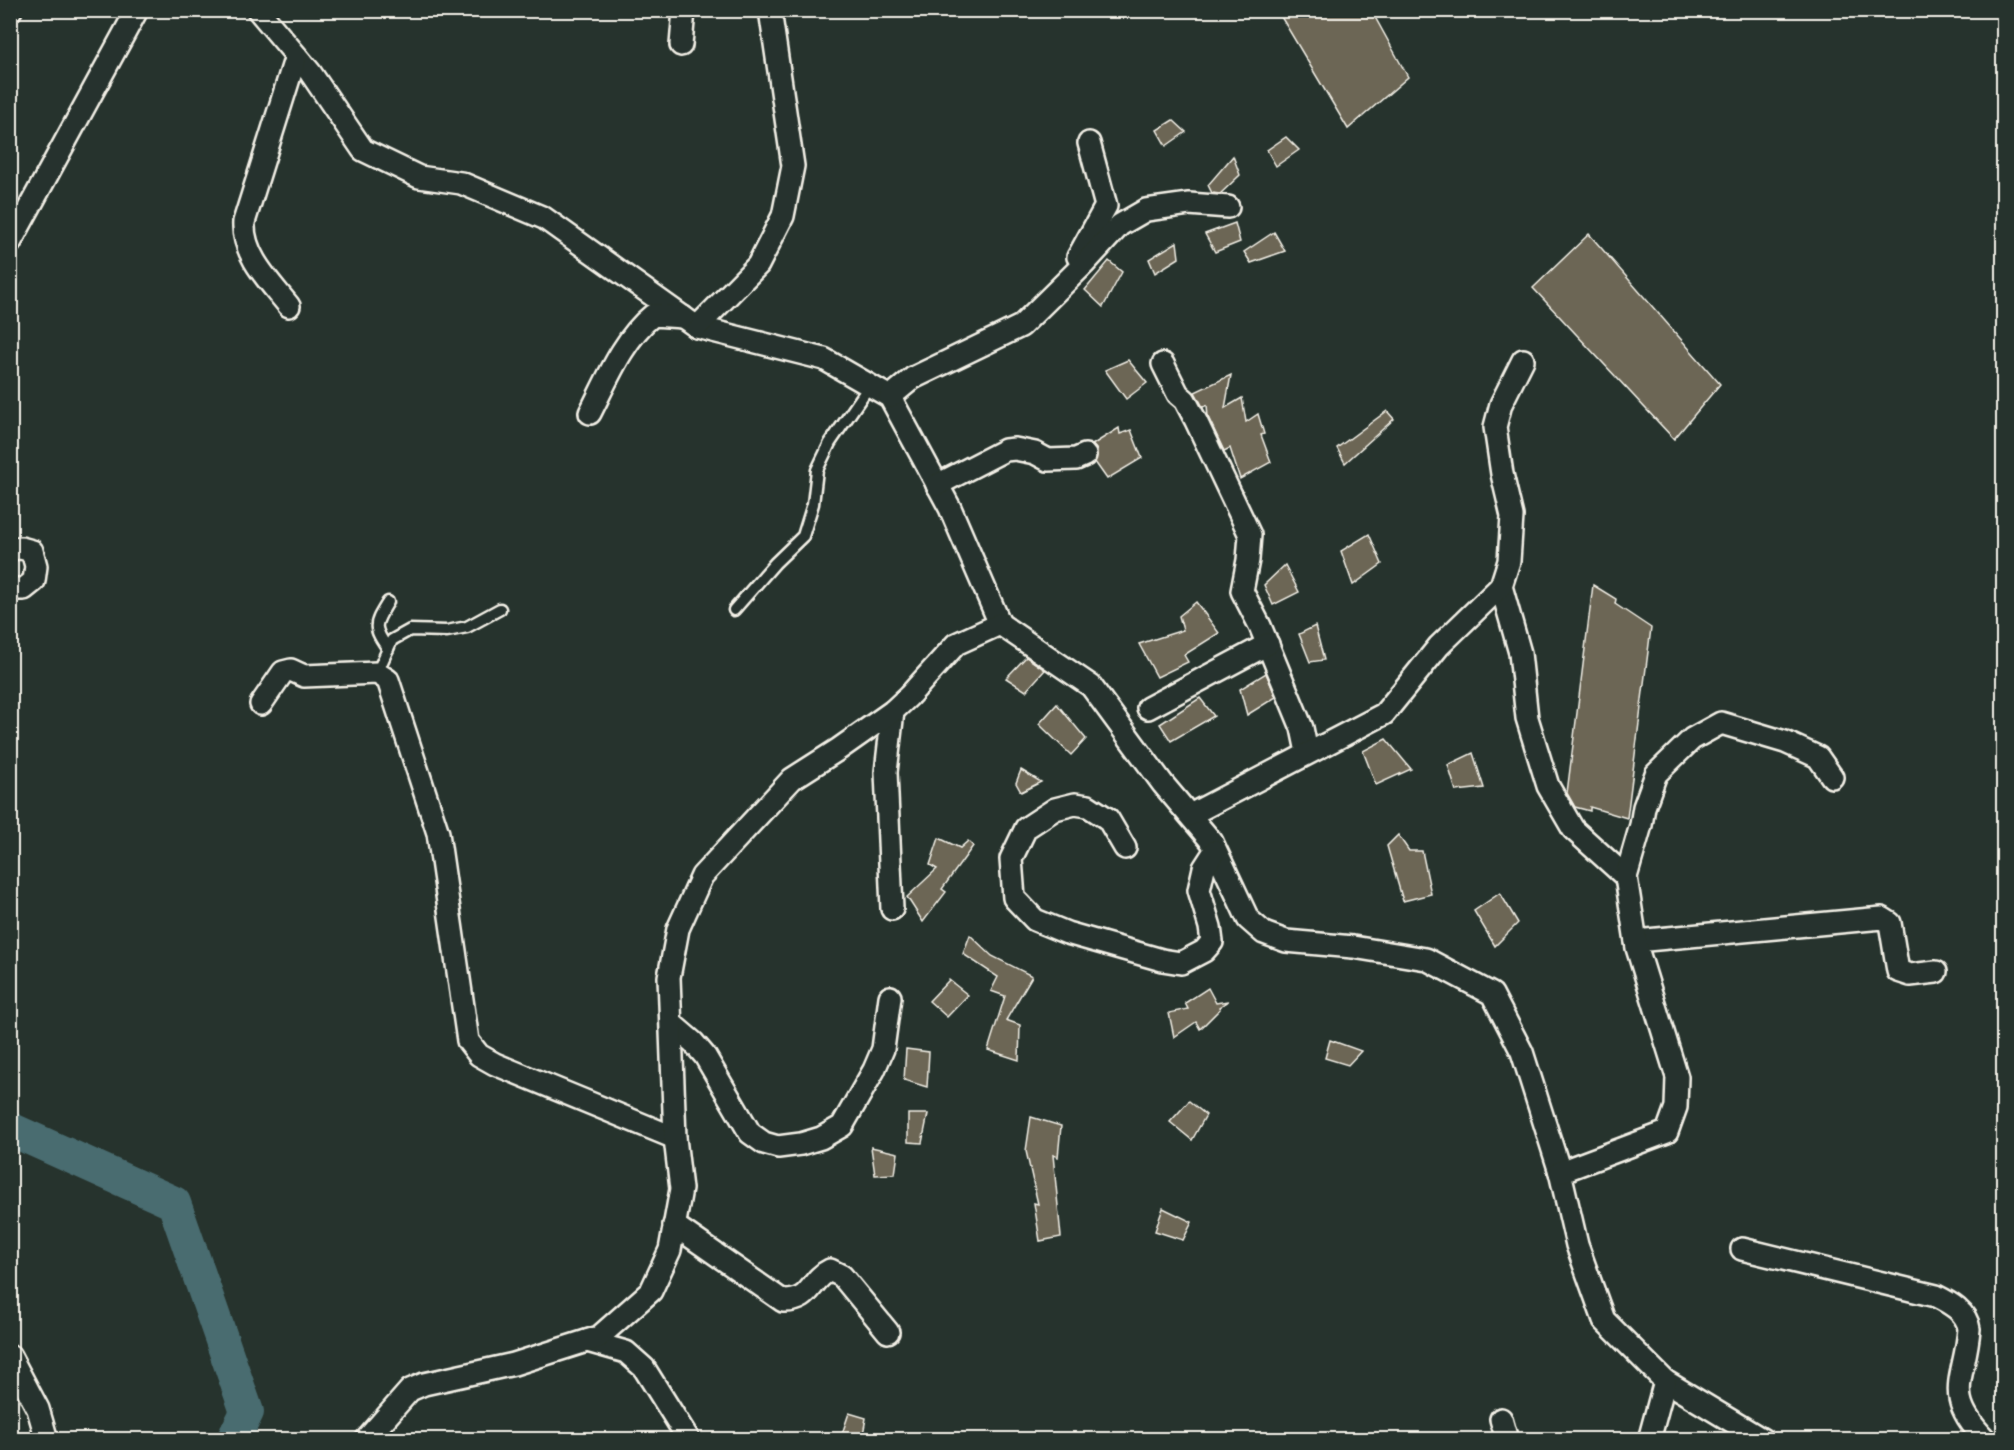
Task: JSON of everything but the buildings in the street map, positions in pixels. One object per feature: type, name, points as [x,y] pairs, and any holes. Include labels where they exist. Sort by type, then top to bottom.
[{"type":"street","points":[[10,243],[137,10]]},
{"type":"street","points":[[258,10],[310,72],[363,150],[419,177],[461,183],[544,218],[690,322]]},
{"type":"street","points":[[681,45],[684,10]]},
{"type":"street","points":[[690,322],[758,265],[783,216],[793,166],[770,10]]},
{"type":"street","points":[[289,306],[256,262],[243,235],[244,222],[296,56]]},
{"type":"street","points":[[1057,291],[1106,206],[1089,143]]},
{"type":"street","points":[[890,397],[914,378],[1021,326],[1120,225],[1146,210],[1189,204],[1228,207]]},
{"type":"street","points":[[590,413],[620,357],[641,325],[653,315],[690,322],[824,358],[890,397],[950,508],[1000,624],[1091,686],[1163,783],[1212,842],[1248,920],[1264,933],[1286,941],[1353,947],[1426,959],[1492,994],[1522,1052],[1560,1172],[1577,1245],[1604,1320],[1665,1381],[1764,1440]]},
{"type":"street","points":[[1190,815],[1307,752],[1384,714],[1438,646],[1501,586],[1509,561],[1512,516],[1502,474],[1495,427],[1501,404],[1523,360]]},
{"type":"street","points":[[1163,364],[1178,394],[1185,400],[1196,421],[1250,536],[1242,591],[1268,644],[1302,728],[1307,752]]},
{"type":"street","points":[[937,485],[1005,450],[1015,449],[1035,453],[1048,460],[1076,459],[1085,455]]},
{"type":"street","points":[[10,549],[21,548],[32,551],[36,566],[34,581],[24,590],[10,589]]},
{"type":"street","points":[[1501,586],[1520,653],[1527,718],[1548,786],[1573,829],[1626,877]]},
{"type":"street","points":[[366,1440],[410,1390],[514,1364],[599,1337],[651,1291],[670,1250],[681,1189],[675,1138],[669,978],[678,929],[702,876],[792,779],[892,711],[909,696],[956,644],[1000,624]]},
{"type":"street","points":[[1148,708],[1268,644]]},
{"type":"street","points":[[261,704],[283,672],[291,670],[304,676],[377,673],[388,680],[438,833],[468,1041],[479,1055],[495,1064],[675,1138]]},
{"type":"street","points":[[892,711],[886,772],[892,909]]},
{"type":"street","points":[[1560,1172],[1667,1132],[1676,1107],[1677,1077],[1636,941],[1626,877],[1644,807],[1656,774],[1692,739],[1721,723],[1785,742],[1818,757],[1832,777]]},
{"type":"street","points":[[1125,848],[1108,819],[1088,806],[1075,804],[1055,809],[1026,828],[1011,859],[1014,898],[1035,920],[1067,933],[1162,960],[1181,963],[1204,951],[1212,942],[1199,890],[1204,868],[1215,851]]},
{"type":"street","points":[[1636,941],[1882,918],[1890,923],[1898,971],[1910,975],[1936,972]]},
{"type":"street","points":[[672,1024],[705,1056],[750,1133],[764,1143],[778,1147],[821,1138],[842,1126],[874,1070],[883,1049],[890,997]]},
{"type":"street","points":[[674,1225],[783,1301],[796,1302],[807,1294],[823,1274],[830,1270],[842,1276],[888,1332]]},
{"type":"street","points":[[1742,1248],[1936,1296],[1953,1305],[1968,1321],[1970,1329],[1958,1392],[1962,1408],[1970,1423],[1985,1439],[2004,1432]]},
{"type":"street","points":[[587,1341],[626,1352],[644,1368],[689,1440]]},
{"type":"street","points":[[10,1356],[38,1409],[47,1440]]},
{"type":"street","points":[[1649,1440],[1665,1381]]},
{"type":"lane","points":[[734,610],[775,563],[803,536],[813,504],[817,470],[830,443],[870,386]]},
{"type":"lane","points":[[388,602],[376,620],[377,634],[388,649]]},
{"type":"lane","points":[[377,673],[392,640],[410,630],[447,631],[467,627],[500,609]]},
{"type":"waterway","points":[[10,1129],[174,1203],[247,1412],[233,1440]]}]
